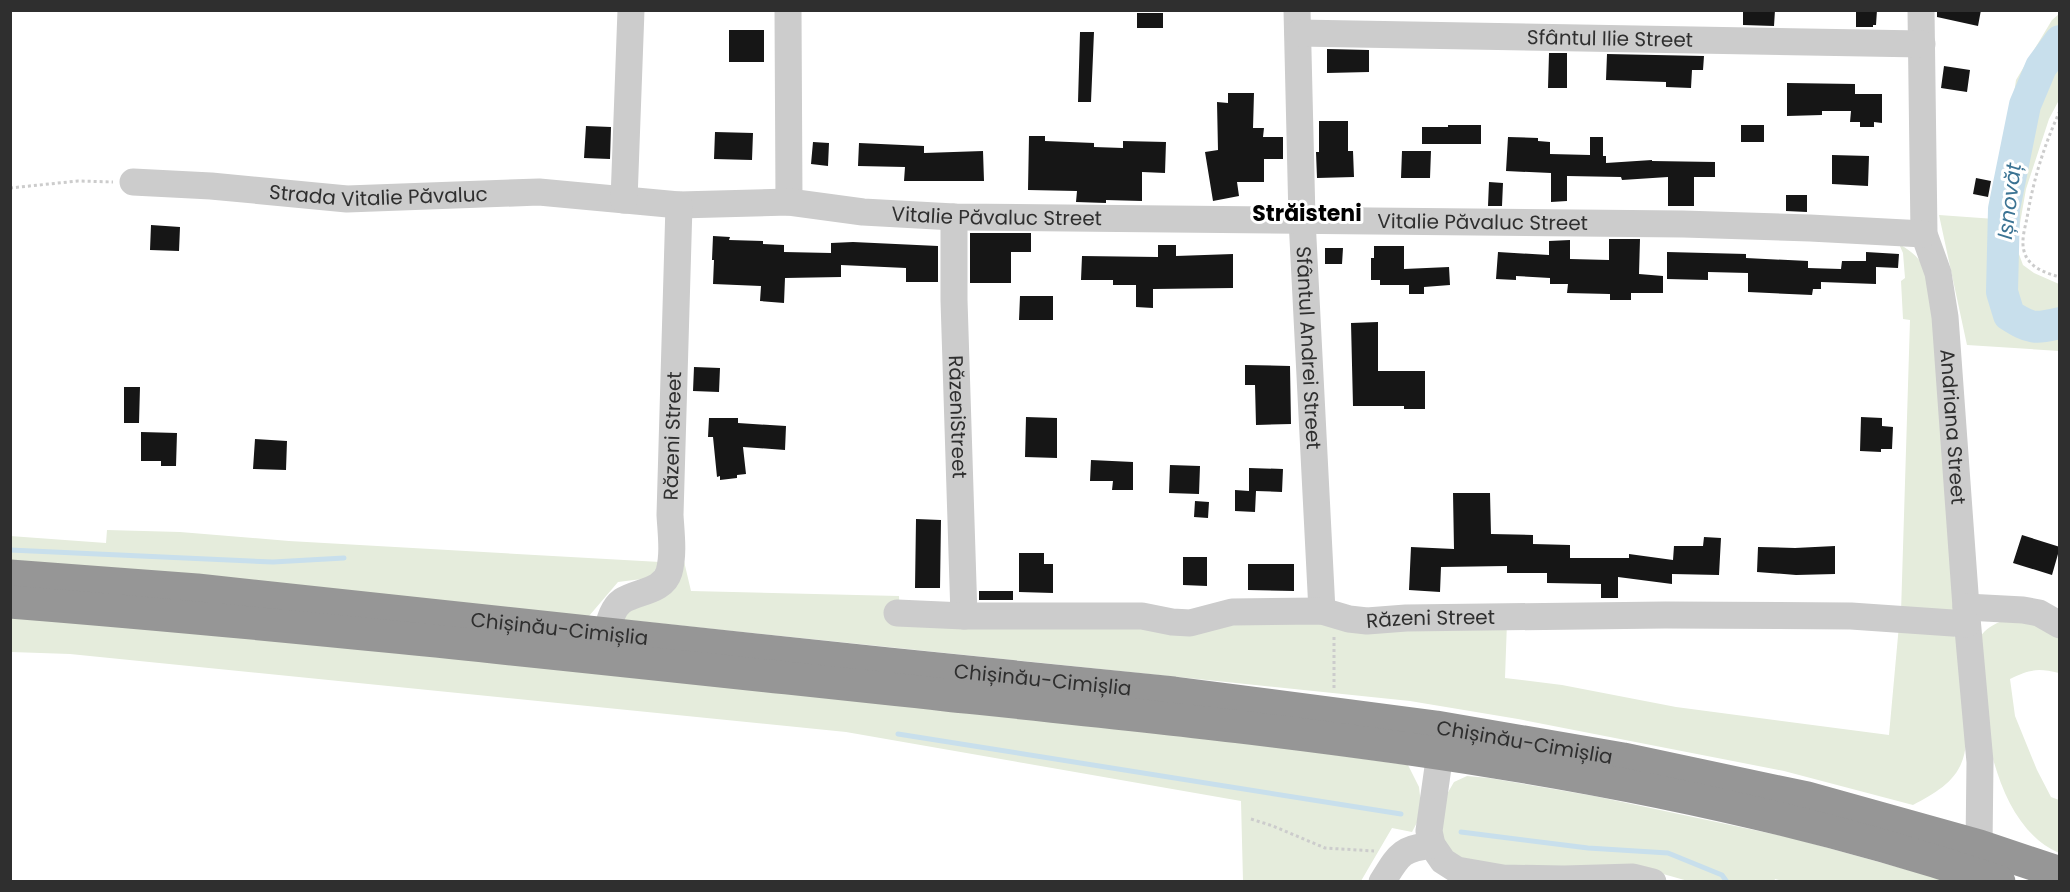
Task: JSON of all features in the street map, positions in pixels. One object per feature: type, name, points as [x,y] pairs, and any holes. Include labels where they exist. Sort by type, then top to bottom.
[{"type":"highway","name":"Chișinău-Cimișlia","points":[[10,576],[197,590],[1174,693],[1437,727],[1623,759],[1807,798],[1979,846],[2060,873]]},
{"type":"highway","name":"Chișinău-Cimișlia","points":[[10,602],[356,633],[886,688],[1171,719],[1440,753],[1619,784],[1794,822],[1999,882]]},
{"type":"street","points":[[624,200],[631,10]]},
{"type":"street","points":[[788,10],[789,202]]},
{"type":"street","name":"Andriana Street","points":[[1922,10],[1924,234],[1938,273],[1945,317],[1966,615],[1980,762],[1979,846]]},
{"type":"street","name":"Sfântul Ilie Street","points":[[1298,22],[1922,44]]},
{"type":"street","name":"Sfântul Andrei Street","points":[[1298,22],[1302,219],[1322,611]]},
{"type":"street","name":"Strada Vitalie Păvaluc","points":[[133,182],[211,186],[347,199],[539,192],[624,200]]},
{"type":"street","name":"Vitalie Păvaluc Street","points":[[624,200],[679,205],[789,202],[863,212],[954,218],[1302,219],[1683,224],[1924,234]]},
{"type":"street","name":"Răzeni Street","points":[[606,634],[611,617],[621,602],[658,586],[669,574],[679,205]]},
{"type":"street","name":"RăzeniStreet","points":[[954,218],[954,300],[964,616]]},
{"type":"street","name":"Răzeni Street","points":[[897,613],[964,616],[1142,616],[1190,623],[1232,612],[1322,611],[1349,619],[1367,621],[1407,618],[1966,615],[2031,612],[2039,613],[2060,625]]},
{"type":"street","points":[[1382,882],[1395,861],[1420,847],[1429,831],[1440,753]]},
{"type":"street","points":[[1420,847],[1457,870],[1503,878],[1564,879],[1633,876],[1653,882]]},
{"type":"path","points":[[2060,111],[2032,189],[2023,238],[2024,251],[2028,260],[2037,269],[2060,277]]},
{"type":"path","points":[[10,188],[78,181],[133,182]]},
{"type":"path","points":[[1322,611],[1332,628],[1335,643],[1334,713]]},
{"type":"path","points":[[1251,819],[1325,848],[1363,852],[1420,847]]},
{"type":"green space","points":[[2059,14],[2059,100],[2049,119],[2026,189],[2016,246],[2023,265],[2034,273],[2059,284],[2059,351],[1967,345],[1939,215],[1995,219],[2016,80],[2052,20]]},
{"type":"green space","points":[[1899,244],[1916,256],[1925,270],[1933,305],[1954,612],[1901,613],[1910,320],[1903,319],[1901,281],[1905,278],[1903,253]]},
{"type":"green space","points":[[107,530],[180,532],[289,541],[660,562],[650,578],[618,582],[589,616],[11,561],[10,536],[106,543]]},
{"type":"green space","points":[[683,557],[691,591],[899,596],[900,620],[1234,618],[1507,622],[1505,678],[1562,685],[1676,707],[1889,735],[1899,625],[1943,630],[1959,639],[1966,742],[1961,764],[1956,773],[1942,788],[1913,805],[1784,771],[1518,719],[1410,701],[617,619]]},
{"type":"green space","points":[[10,613],[1146,729],[1408,765],[1419,787],[1422,813],[1412,832],[1392,828],[1361,881],[1243,881],[1241,801],[846,732],[70,654],[11,652]]},
{"type":"green space","points":[[2019,617],[2059,636],[2059,673],[2034,670],[2010,679],[2015,716],[2037,770],[2051,797],[2059,800],[2059,853],[2039,841],[2023,824],[2010,803],[2000,780],[1986,730],[1977,660],[1979,639],[1993,625]]},
{"type":"green space","points":[[1467,776],[1594,796],[1792,838],[1948,881],[1787,882],[1775,879],[1774,882],[1688,881],[1649,870],[1516,869],[1450,857],[1440,836],[1447,794],[1454,782]]},
{"type":"building","points":[[1743,10],[1775,10],[1774,26],[1743,25]]},
{"type":"building","points":[[1856,10],[1877,10],[1876,25],[1856,27]]},
{"type":"building","points":[[1937,10],[1981,10],[1978,26],[1937,17]]},
{"type":"building","points":[[1137,13],[1163,13],[1163,28],[1137,28]]},
{"type":"building","points":[[729,30],[764,30],[764,62],[729,62]]},
{"type":"building","points":[[1080,32],[1094,32],[1091,102],[1078,102]]},
{"type":"building","points":[[1327,49],[1369,50],[1369,72],[1327,73]]},
{"type":"building","points":[[1549,53],[1567,53],[1567,88],[1548,88]]},
{"type":"building","points":[[1607,54],[1704,56],[1703,70],[1692,70],[1691,88],[1666,87],[1666,82],[1606,80]]},
{"type":"building","points":[[1944,66],[1970,70],[1967,92],[1941,88]]},
{"type":"building","points":[[1787,83],[1855,84],[1855,94],[1882,94],[1882,123],[1874,122],[1874,127],[1860,127],[1860,122],[1850,122],[1851,111],[1822,111],[1822,115],[1787,116]]},
{"type":"building","points":[[1228,93],[1254,93],[1253,128],[1264,128],[1263,137],[1283,137],[1283,159],[1264,159],[1264,182],[1237,182],[1239,196],[1213,201],[1205,152],[1218,150],[1217,102],[1228,103]]},
{"type":"building","points":[[1319,121],[1348,121],[1348,151],[1353,151],[1354,177],[1317,178],[1316,152],[1319,152]]},
{"type":"building","points":[[1448,125],[1481,125],[1481,144],[1422,144],[1422,127],[1448,127]]},
{"type":"building","points":[[1741,125],[1764,125],[1764,142],[1741,142]]},
{"type":"building","points":[[586,126],[611,127],[610,159],[584,158]]},
{"type":"building","points":[[715,132],[753,133],[752,160],[714,159]]},
{"type":"building","points":[[1029,136],[1045,136],[1045,141],[1094,143],[1094,147],[1123,148],[1123,141],[1166,142],[1165,173],[1142,172],[1142,201],[1076,202],[1077,191],[1028,190]]},
{"type":"building","points":[[1508,137],[1538,138],[1538,141],[1550,142],[1550,154],[1590,155],[1590,137],[1603,137],[1603,156],[1606,156],[1606,163],[1652,160],[1715,162],[1715,177],[1694,177],[1694,206],[1668,206],[1668,177],[1622,180],[1621,177],[1567,176],[1567,201],[1551,202],[1551,173],[1506,171]]},
{"type":"building","points":[[813,142],[829,143],[828,166],[811,164]]},
{"type":"building","points":[[859,143],[924,146],[924,153],[983,151],[984,181],[904,181],[905,167],[858,166]]},
{"type":"building","points":[[1402,151],[1431,151],[1430,178],[1401,178]]},
{"type":"building","points":[[1832,155],[1869,156],[1868,186],[1832,184]]},
{"type":"building","points":[[1976,178],[1991,181],[1988,197],[1973,194]]},
{"type":"building","points":[[1489,182],[1503,183],[1502,206],[1488,206]]},
{"type":"building","points":[[1786,195],[1807,195],[1807,212],[1786,211]]},
{"type":"building","points":[[151,225],[180,227],[179,251],[150,250]]},
{"type":"building","points":[[970,233],[1031,233],[1031,252],[1011,252],[1011,283],[970,283]]},
{"type":"building","points":[[713,236],[730,237],[729,240],[763,241],[763,244],[784,245],[784,252],[831,253],[831,243],[853,242],[938,246],[938,282],[906,282],[906,268],[841,265],[841,277],[785,278],[784,303],[760,301],[761,286],[713,284]]},
{"type":"building","points":[[1609,239],[1640,239],[1639,274],[1663,276],[1663,293],[1631,293],[1631,300],[1610,300],[1610,294],[1567,293],[1568,284],[1550,284],[1550,278],[1516,276],[1516,280],[1496,279],[1498,252],[1549,255],[1549,241],[1570,240],[1570,259],[1609,260]]},
{"type":"building","points":[[1158,245],[1176,245],[1176,256],[1233,254],[1233,288],[1153,289],[1153,308],[1136,307],[1136,285],[1113,285],[1113,280],[1081,280],[1082,256],[1158,257]]},
{"type":"building","points":[[1374,246],[1404,246],[1404,269],[1449,267],[1450,285],[1424,287],[1424,294],[1409,294],[1409,285],[1380,285],[1380,280],[1371,280],[1371,258],[1374,258]]},
{"type":"building","points":[[1325,248],[1343,248],[1342,264],[1325,264]]},
{"type":"building","points":[[1667,252],[1746,254],[1746,258],[1808,261],[1808,268],[1841,269],[1842,261],[1866,261],[1866,252],[1899,254],[1898,268],[1876,267],[1876,284],[1821,282],[1821,289],[1813,289],[1812,295],[1748,292],[1748,273],[1708,272],[1708,280],[1667,279]]},
{"type":"building","points":[[1020,296],[1053,296],[1053,320],[1019,320]]},
{"type":"building","points":[[1378,322],[1378,371],[1425,371],[1425,409],[1404,409],[1404,406],[1353,406],[1351,323]]},
{"type":"building","points":[[1245,365],[1290,366],[1291,424],[1256,425],[1255,385],[1245,385]]},
{"type":"building","points":[[694,367],[720,368],[719,392],[693,391]]},
{"type":"building","points":[[124,387],[140,387],[139,423],[124,423]]},
{"type":"building","points":[[1026,417],[1057,418],[1057,458],[1025,457]]},
{"type":"building","points":[[1861,417],[1882,418],[1882,426],[1893,427],[1892,449],[1881,449],[1881,452],[1860,451]]},
{"type":"building","points":[[709,418],[738,418],[738,423],[786,426],[785,450],[743,447],[746,474],[737,475],[737,478],[720,480],[720,476],[717,477],[713,437],[708,437]]},
{"type":"building","points":[[141,432],[177,433],[176,466],[161,466],[161,461],[141,461]]},
{"type":"building","points":[[255,439],[287,441],[286,470],[253,469]]},
{"type":"building","points":[[1091,460],[1133,462],[1133,490],[1112,490],[1113,481],[1090,481]]},
{"type":"building","points":[[1170,465],[1200,466],[1199,494],[1169,493]]},
{"type":"building","points":[[1249,468],[1283,469],[1282,492],[1256,491],[1255,512],[1235,511],[1235,490],[1249,491]]},
{"type":"building","points":[[1453,493],[1490,493],[1491,534],[1533,535],[1533,544],[1570,545],[1570,558],[1629,558],[1629,554],[1673,560],[1674,546],[1703,546],[1704,537],[1721,538],[1719,575],[1672,574],[1672,584],[1618,577],[1618,598],[1601,598],[1601,584],[1547,583],[1547,573],[1507,573],[1507,566],[1441,567],[1440,592],[1409,590],[1411,547],[1454,549]]},
{"type":"building","points":[[1195,501],[1209,502],[1208,518],[1194,517]]},
{"type":"building","points":[[916,519],[941,520],[940,588],[915,588]]},
{"type":"building","points":[[2022,535],[2060,547],[2052,575],[2013,563]]},
{"type":"building","points":[[1835,546],[1835,574],[1796,575],[1757,572],[1758,547]]},
{"type":"building","points":[[1019,553],[1044,553],[1044,564],[1053,564],[1053,593],[1019,592]]},
{"type":"building","points":[[1183,557],[1207,557],[1207,586],[1183,585]]},
{"type":"building","points":[[1248,564],[1294,564],[1294,591],[1248,590]]},
{"type":"building","points":[[979,591],[1013,591],[1013,600],[979,600]]},
{"type":"waterway","name":"Ișnovăț","points":[[2060,41],[2041,67],[2025,105],[2004,209],[2002,292],[2009,315],[2023,323],[2038,327],[2060,323]]},
{"type":"waterway","points":[[10,550],[273,562],[344,558]]},
{"type":"waterway","points":[[898,734],[1401,814]]},
{"type":"waterway","points":[[1461,832],[1588,848],[1668,853],[1722,875],[1727,882]]},
{"type":"district","name":"Străisteni","points":[[1307,213]]}]
